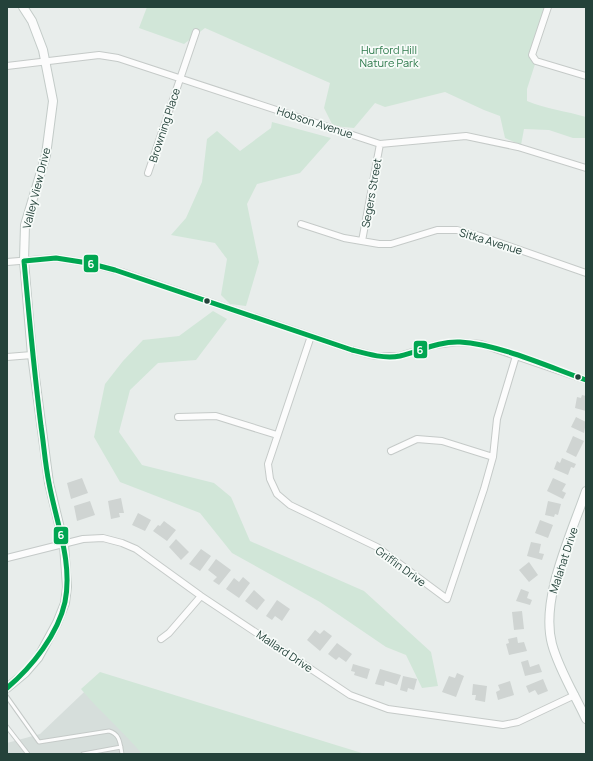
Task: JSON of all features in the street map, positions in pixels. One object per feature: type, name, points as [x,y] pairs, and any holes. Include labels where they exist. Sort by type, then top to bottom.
[{"type":"street","points":[[548,7],[532,55],[536,61],[586,76]]},
{"type":"street","name":"Valley View Drive","points":[[7,688],[25,673],[34,663],[57,623],[65,603],[67,587],[64,545],[48,483],[32,355],[24,261],[25,225],[46,155],[52,101],[46,62],[32,21],[25,8]]},
{"type":"street","name":"Browning Place","points":[[148,173],[196,32]]},
{"type":"street","name":"Hobson Avenue","points":[[7,66],[99,55],[118,58],[380,144],[466,136],[518,147],[586,168]]},
{"type":"street","name":"Segers Street","points":[[362,241],[380,144]]},
{"type":"street","name":"Sitka Avenue","points":[[301,224],[344,238],[391,244],[437,230],[457,230],[480,236],[586,272]]},
{"type":"street","points":[[7,262],[56,258],[88,263],[115,270],[352,350],[376,356],[399,356],[435,344],[458,342],[481,344],[586,380]]},
{"type":"street","name":"Griffin Drive","points":[[311,336],[268,464],[270,479],[277,494],[290,506],[377,547],[447,599],[484,489],[493,457],[497,419],[516,356]]},
{"type":"street","points":[[7,357],[32,355]]},
{"type":"street","points":[[178,417],[216,416],[277,435]]},
{"type":"street","points":[[391,451],[417,439],[442,441],[493,457]]},
{"type":"street","name":"Malahat Drive","points":[[586,491],[553,587],[549,618],[552,644],[586,719]]},
{"type":"street","name":"Mallard Drive","points":[[7,558],[64,545],[83,539],[103,538],[122,543],[136,549],[201,596],[350,695],[388,709],[503,725],[518,722],[575,695]]},
{"type":"street","points":[[161,639],[169,633],[201,596]]},
{"type":"lane","points":[[7,698],[38,742],[109,731],[115,733],[119,739],[122,754]]},
{"type":"lane","points":[[7,727],[28,754]]},
{"type":"lane","points":[[83,754],[120,747]]},
{"type":"shaded area","points":[[102,675],[354,754],[7,754],[7,743],[40,734]]},
{"type":"green space","name":"Hurford Hill Nature Park","points":[[147,7],[548,7],[532,51],[536,61],[527,89],[527,101],[586,117],[586,138],[573,138],[549,130],[524,129],[521,145],[505,138],[500,116],[445,92],[385,107],[375,103],[354,128],[333,126],[324,108],[330,83],[205,28],[184,44],[139,28]]},
{"type":"green space","points":[[272,122],[331,138],[300,173],[257,184],[247,204],[259,262],[246,306],[230,304],[221,295],[227,259],[215,243],[171,235],[186,218],[202,182],[207,139],[217,131],[240,151],[271,128]]},
{"type":"green space","points":[[213,311],[227,319],[196,360],[158,363],[130,390],[119,432],[142,465],[214,483],[231,497],[250,541],[364,591],[431,652],[438,686],[422,688],[406,655],[386,647],[320,602],[232,553],[200,513],[120,482],[94,437],[105,384],[123,361],[143,340],[179,336]]},
{"type":"green space","points":[[100,672],[365,754],[142,754],[81,689]]},
{"type":"building","points":[[582,395],[586,396],[586,411],[575,408],[577,397],[581,398]]},
{"type":"building","points":[[576,417],[586,422],[584,433],[571,427]]},
{"type":"building","points":[[573,436],[584,441],[576,457],[566,452]]},
{"type":"building","points":[[562,458],[576,464],[574,468],[571,467],[568,475],[554,469],[557,461],[560,463]]},
{"type":"building","points":[[82,478],[88,493],[71,499],[67,483]]},
{"type":"building","points":[[553,478],[566,484],[562,491],[566,493],[563,499],[547,491]]},
{"type":"building","points":[[121,498],[124,513],[119,513],[120,517],[111,519],[108,501]]},
{"type":"building","points":[[90,501],[95,515],[77,521],[74,506]]},
{"type":"building","points":[[548,501],[561,504],[558,515],[555,514],[554,517],[545,515]]},
{"type":"building","points":[[138,513],[151,520],[145,531],[132,525]]},
{"type":"building","points":[[540,520],[553,525],[548,538],[535,533]]},
{"type":"building","points":[[164,521],[176,530],[167,541],[153,531]]},
{"type":"building","points":[[176,539],[189,552],[181,560],[169,547]]},
{"type":"building","points":[[531,542],[541,544],[539,553],[544,554],[542,560],[527,556]]},
{"type":"building","points":[[201,549],[211,556],[200,571],[189,564]]},
{"type":"building","points":[[216,559],[231,570],[219,585],[213,581],[217,577],[208,570]]},
{"type":"building","points":[[529,562],[538,575],[529,582],[519,570]]},
{"type":"building","points":[[243,577],[250,583],[239,598],[226,589],[234,578],[239,582]]},
{"type":"building","points":[[521,589],[529,592],[527,598],[532,600],[530,605],[516,601]]},
{"type":"building","points":[[254,590],[265,600],[257,610],[245,601]]},
{"type":"building","points":[[277,600],[290,609],[282,621],[275,616],[272,620],[266,616]]},
{"type":"building","points":[[522,611],[524,629],[514,630],[512,612]]},
{"type":"building","points":[[315,630],[320,634],[324,630],[332,636],[320,651],[307,640]]},
{"type":"building","points":[[517,637],[518,643],[524,642],[527,651],[509,655],[506,644],[509,643],[508,639]]},
{"type":"building","points":[[337,643],[352,654],[346,662],[339,657],[336,660],[328,654]]},
{"type":"building","points":[[528,660],[530,667],[539,664],[542,672],[525,676],[521,662]]},
{"type":"building","points":[[353,664],[370,669],[367,679],[354,675],[355,672],[351,671]]},
{"type":"building","points":[[380,669],[401,675],[397,685],[385,681],[384,686],[375,684]]},
{"type":"building","points":[[457,673],[464,676],[456,697],[442,692],[449,676],[455,678]]},
{"type":"building","points":[[403,676],[417,679],[414,690],[408,688],[407,692],[400,690]]},
{"type":"building","points":[[543,679],[548,691],[538,695],[535,690],[529,693],[526,686]]},
{"type":"building","points":[[510,681],[514,695],[498,700],[496,692],[500,690],[498,685]]},
{"type":"building","points":[[473,684],[487,686],[485,702],[475,700],[476,695],[472,695]]},
{"type":"transit line","name":"6","points":[[7,688],[26,670],[50,638],[62,614],[67,587],[67,572],[63,542],[52,498],[38,405],[24,261],[56,258],[88,263],[115,270],[352,350],[370,354],[394,357],[445,343],[460,342],[507,351],[586,380]]}]
